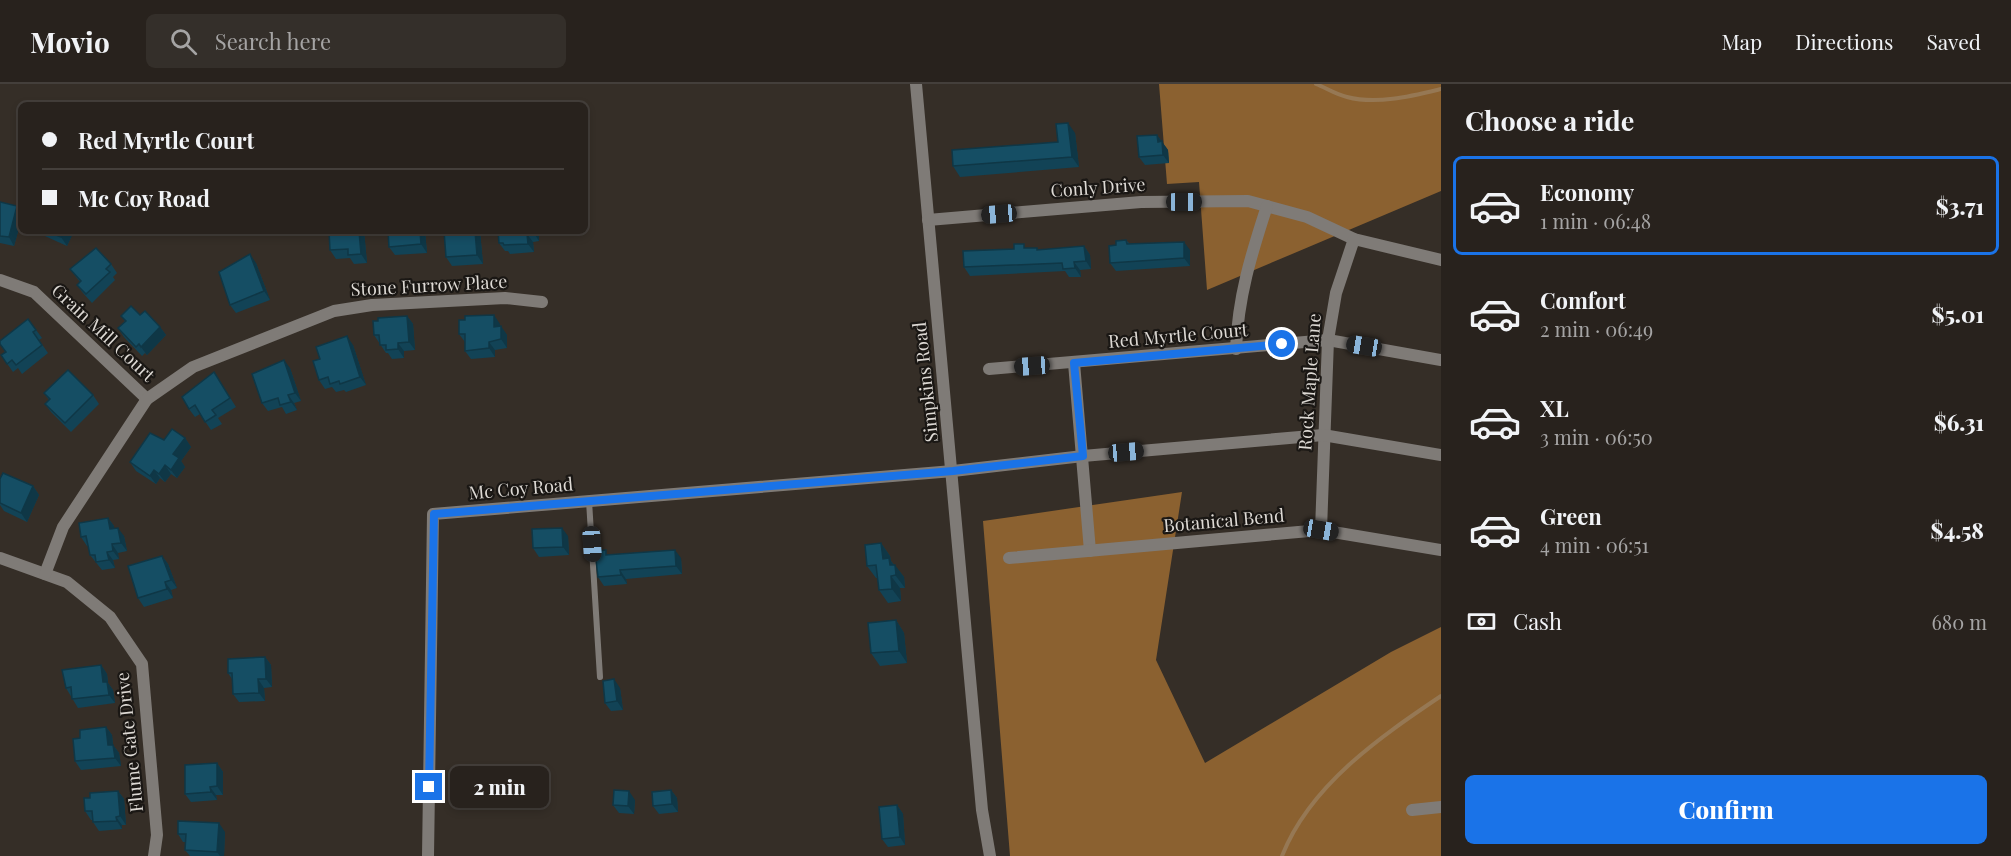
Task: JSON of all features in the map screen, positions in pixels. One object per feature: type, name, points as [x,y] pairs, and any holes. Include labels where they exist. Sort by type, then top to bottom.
[{"type":"street","name":"Simpkins Road","points":[[916,84],[953,471],[982,810],[990,856]]},
{"type":"street","name":"Conly Drive","points":[[928,220],[1141,202],[1248,201],[1307,217],[1354,239],[1441,260]]},
{"type":"street","points":[[1236,349],[1237,309],[1267,206]]},
{"type":"street","name":"Rock Maple Lane","points":[[1321,530],[1328,340],[1336,293],[1354,239]]},
{"type":"street","name":"Grain Mill Court","points":[[0,280],[34,292],[147,399]]},
{"type":"street","name":"Stone Furrow Place","points":[[45,574],[63,527],[147,399],[193,367],[334,311],[372,304],[494,298],[542,302]]},
{"type":"street","name":"Red Myrtle Court","points":[[989,369],[1328,340],[1441,360]]},
{"type":"street","points":[[1074,363],[1090,551]]},
{"type":"street","name":"Mc Coy Road","points":[[428,856],[434,514],[953,471],[1083,456],[1323,435],[1441,455]]},
{"type":"street","name":"Botanical Bend","points":[[1009,558],[1321,530],[1441,550]]},
{"type":"street","name":"Flume Gate Drive","points":[[0,558],[67,582],[110,617],[142,664],[157,835],[154,856]]},
{"type":"street","points":[[1412,810],[1441,807]]},
{"type":"lane","points":[[589,501],[600,676]]},
{"type":"shaded area","points":[[1159,84],[1441,84],[1441,191],[1207,290],[1199,182],[1167,184]]},
{"type":"shaded area","points":[[1182,492],[1156,660],[1205,763],[1391,652],[1441,627],[1441,856],[1010,856],[983,521]]},
{"type":"building","points":[[1068,123],[1072,157],[953,166],[952,150],[1058,142],[1056,124]]},
{"type":"building","points":[[1157,135],[1158,142],[1162,141],[1163,155],[1139,157],[1137,136]]},
{"type":"building","points":[[0,202],[17,206],[9,237],[0,236]]},
{"type":"building","points":[[329,234],[359,234],[361,254],[348,255],[348,249],[330,250]]},
{"type":"building","points":[[388,234],[420,234],[421,244],[389,247]]},
{"type":"building","points":[[444,234],[475,234],[477,255],[446,257]]},
{"type":"building","points":[[498,234],[527,234],[528,244],[504,245],[499,243]]},
{"type":"building","points":[[1126,240],[1127,244],[1184,242],[1184,258],[1110,263],[1109,246],[1116,245],[1116,241]]},
{"type":"building","points":[[1014,244],[1024,244],[1024,248],[1037,248],[1037,250],[1084,246],[1086,261],[1074,262],[1075,268],[1063,269],[1062,263],[964,267],[963,251],[1014,249]]},
{"type":"building","points":[[96,248],[111,264],[106,269],[110,272],[86,294],[77,285],[81,281],[70,269]]},
{"type":"building","points":[[250,254],[264,291],[230,305],[219,272]]},
{"type":"building","points":[[131,306],[140,315],[145,311],[160,327],[141,347],[139,344],[136,347],[118,328],[126,321],[121,316]]},
{"type":"building","points":[[494,315],[494,327],[501,326],[501,339],[489,342],[489,348],[465,351],[465,334],[459,334],[459,320],[465,320],[465,316]]},
{"type":"building","points":[[407,316],[409,342],[398,343],[398,349],[386,350],[386,345],[380,345],[379,335],[374,335],[373,321],[378,321],[378,318]]},
{"type":"building","points":[[28,319],[36,330],[33,332],[42,345],[16,365],[12,360],[7,364],[1,355],[6,352],[0,341]]},
{"type":"building","points":[[347,336],[360,377],[340,384],[339,381],[330,384],[328,377],[319,380],[313,361],[320,359],[316,347]]},
{"type":"building","points":[[284,360],[295,393],[288,395],[291,402],[280,405],[278,398],[262,403],[252,374]]},
{"type":"building","points":[[68,370],[93,395],[65,423],[45,404],[50,399],[44,393]]},
{"type":"building","points":[[214,372],[230,398],[212,410],[216,415],[205,422],[195,405],[189,409],[182,397]]},
{"type":"building","points":[[172,429],[185,438],[173,454],[179,458],[171,470],[165,465],[159,474],[154,470],[150,476],[130,462],[150,433],[164,440]]},
{"type":"building","points":[[3,473],[33,486],[21,513],[0,503],[0,479]]},
{"type":"building","points":[[108,518],[110,529],[118,528],[121,543],[112,544],[113,551],[107,552],[109,560],[96,562],[95,555],[90,555],[86,536],[81,537],[79,523]]},
{"type":"building","points":[[562,528],[563,547],[533,548],[532,529]]},
{"type":"building","points":[[881,543],[883,559],[889,558],[890,565],[895,565],[896,575],[891,576],[892,589],[879,590],[876,565],[867,566],[865,545]]},
{"type":"building","points":[[606,550],[606,555],[675,550],[676,566],[620,570],[621,575],[598,577],[595,551]]},
{"type":"building","points":[[162,556],[171,580],[165,582],[167,589],[138,598],[128,566]]},
{"type":"building","points":[[896,620],[899,651],[871,653],[868,623]]},
{"type":"building","points":[[265,657],[266,679],[258,679],[259,693],[233,694],[232,673],[228,673],[228,659]]},
{"type":"building","points":[[101,665],[103,682],[107,682],[109,695],[72,699],[71,687],[66,688],[62,670]]},
{"type":"building","points":[[614,679],[617,701],[605,703],[603,681]]},
{"type":"building","points":[[106,727],[108,745],[113,745],[115,758],[75,761],[73,739],[80,738],[80,730]]},
{"type":"building","points":[[217,763],[217,786],[210,787],[211,792],[185,794],[185,765]]},
{"type":"building","points":[[614,790],[629,791],[628,806],[613,805]]},
{"type":"building","points":[[671,790],[672,804],[653,806],[652,792]]},
{"type":"building","points":[[118,791],[120,816],[116,817],[117,821],[93,822],[92,811],[85,811],[84,798],[90,798],[90,793]]},
{"type":"building","points":[[897,805],[900,837],[882,839],[879,807]]},
{"type":"building","points":[[178,821],[219,823],[217,852],[185,850],[186,834],[178,834]]},
{"type":"waterway","points":[[1316,84],[1343,96],[1370,100],[1394,99],[1441,89]]},
{"type":"waterway","points":[[1282,856],[1294,830],[1329,785],[1371,746],[1441,696]]},
{"type":"route","points":[[429,787],[434,514],[953,471],[1083,456],[1074,363],[1282,344]]}]
